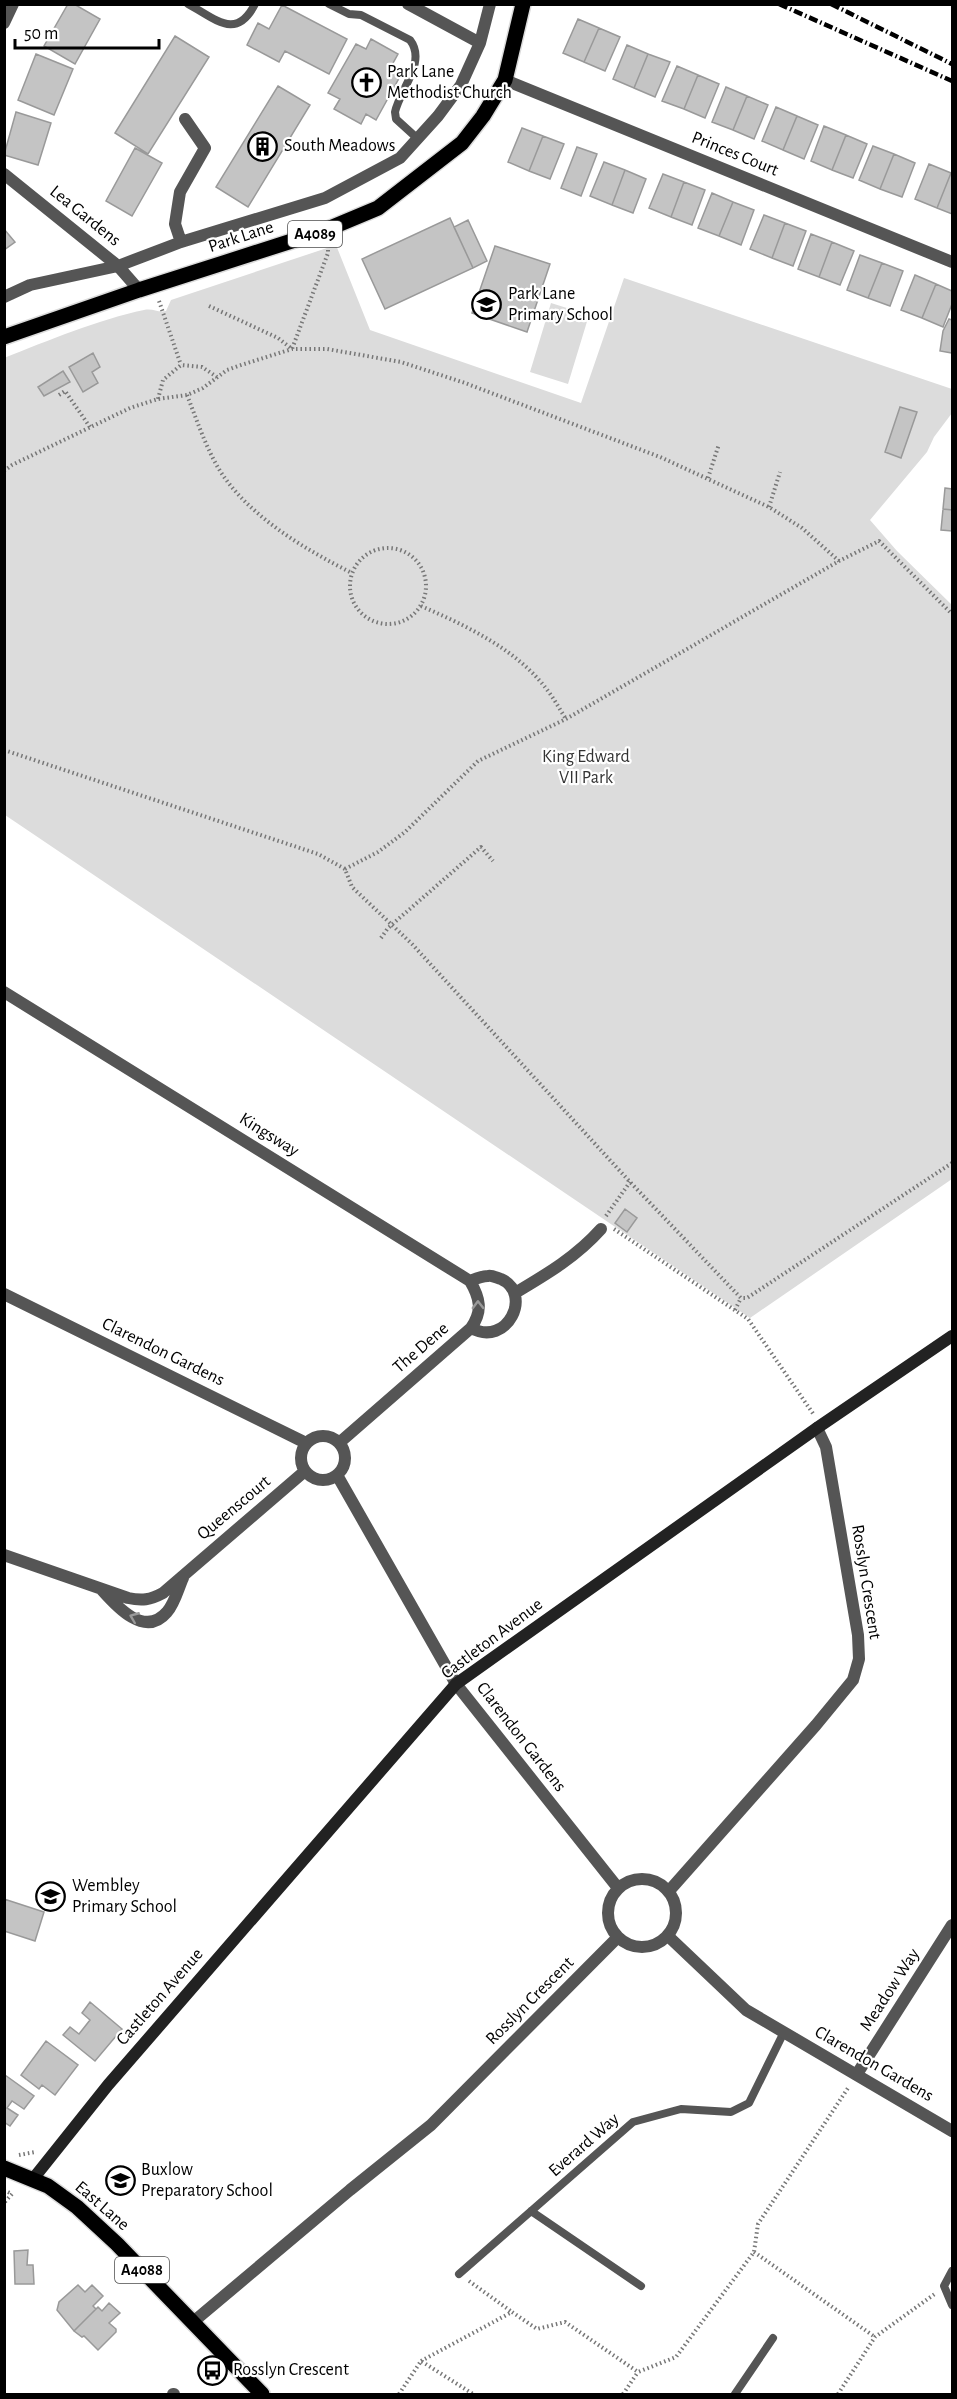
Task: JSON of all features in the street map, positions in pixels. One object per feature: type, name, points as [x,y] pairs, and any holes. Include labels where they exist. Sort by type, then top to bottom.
[{"type":"main road","name":"Park Lane","points":[[4,337],[147,287],[323,231],[378,208],[462,143],[483,116],[505,80],[523,4]]},
{"type":"main road","name":"East Lane","points":[[4,2168],[48,2186],[77,2207],[117,2244],[262,2394]]},
{"type":"street","points":[[4,23],[13,4]]},
{"type":"street","points":[[408,4],[480,43]]},
{"type":"street","name":"Park Lane","points":[[4,297],[30,285],[118,266],[181,242],[325,198],[400,158],[438,116],[461,85],[480,43],[490,4]]},
{"type":"street","name":"Princes Court","points":[[505,80],[952,262]]},
{"type":"street","points":[[181,242],[175,224],[180,192],[205,148],[184,119]]},
{"type":"street","name":"Lea Gardens","points":[[4,174],[147,287]]},
{"type":"street","name":"Kingsway","points":[[4,992],[470,1281]]},
{"type":"street","points":[[471,1329],[478,1317],[480,1297],[470,1281],[490,1275],[506,1282],[515,1293],[567,1262],[585,1247],[602,1225]]},
{"type":"street","name":"The Dene","points":[[339,1443],[471,1329],[481,1334],[494,1332],[507,1326],[515,1311],[515,1293]]},
{"type":"street","name":"Clarendon Gardens","points":[[4,1294],[306,1443]]},
{"type":"street","name":"Castleton Avenue","points":[[33,2178],[108,2085],[456,1684],[819,1427],[952,1336]]},
{"type":"street","name":"Rosslyn Crescent","points":[[669,1891],[853,1680],[859,1659],[858,1635],[826,1447],[819,1427]]},
{"type":"street","points":[[322,1435],[330,1436],[339,1443],[345,1457],[345,1464],[337,1475],[323,1480],[315,1479],[305,1471],[301,1457],[306,1443],[322,1435]]},
{"type":"street","name":"Queenscourt","points":[[4,1555],[101,1589],[141,1601],[151,1600],[163,1593],[305,1471]]},
{"type":"street","name":"Clarendon Gardens","points":[[337,1475],[456,1684],[618,1888]]},
{"type":"street","name":"Queenscourt","points":[[101,1589],[119,1611],[136,1620],[156,1621],[167,1612],[185,1573]]},
{"type":"street","points":[[639,1878],[651,1879],[662,1884],[675,1901],[677,1913],[675,1925],[668,1936],[658,1944],[646,1947],[634,1946],[618,1937],[611,1928],[608,1916],[609,1904],[618,1888],[627,1881],[639,1878]]},
{"type":"street","name":"Meadow Way","points":[[857,2074],[952,1925]]},
{"type":"street","name":"Clarendon Gardens","points":[[668,1936],[746,2010],[952,2131]]},
{"type":"street","name":"Rosslyn Crescent","points":[[193,2322],[431,2125],[618,1937]]},
{"type":"lane","points":[[188,4],[228,24],[236,25],[248,19],[255,4]]},
{"type":"lane","points":[[329,4],[349,14],[361,15],[410,40],[415,46],[417,54],[415,63],[395,112],[396,119],[417,139]]},
{"type":"lane","name":"Everard Way","points":[[459,2274],[633,2122],[681,2109],[731,2112],[749,2103],[784,2032]]},
{"type":"lane","points":[[531,2211],[641,2286]]},
{"type":"lane","points":[[952,2271],[944,2286],[952,2305]]},
{"type":"lane","points":[[735,2394],[773,2338]]},
{"type":"path","points":[[292,349],[328,253],[329,248],[323,231]]},
{"type":"path","points":[[147,287],[181,365]]},
{"type":"path","points":[[209,306],[278,338],[292,349]]},
{"type":"path","points":[[4,471],[130,408],[158,399],[187,395],[204,388],[217,377],[238,366],[292,349],[346,352],[412,366],[508,399],[708,478],[770,507],[802,528],[839,561]]},
{"type":"path","points":[[158,399],[163,380],[181,365],[202,367],[217,377]]},
{"type":"path","points":[[59,395],[65,391],[90,427]]},
{"type":"path","points":[[187,395],[216,464],[230,485],[250,506],[294,540],[352,573]]},
{"type":"path","points":[[708,478],[719,444]]},
{"type":"path","points":[[770,507],[780,472]]},
{"type":"path","points":[[345,869],[378,852],[405,832],[478,761],[566,719],[839,561],[879,541],[952,614]]},
{"type":"path","points":[[376,549],[399,549],[418,562],[424,572],[427,584],[426,595],[421,606],[408,619],[390,624],[378,623],[366,618],[351,598],[352,573],[357,562],[376,549]]},
{"type":"path","points":[[421,606],[480,635],[508,652],[548,690],[566,719]]},
{"type":"path","points":[[4,750],[318,854],[345,869],[352,887],[393,925],[630,1182],[741,1298],[747,1298],[952,1163]]},
{"type":"path","points":[[381,938],[481,847],[493,861]]},
{"type":"path","points":[[630,1182],[602,1225],[748,1319],[819,1427]]},
{"type":"path","points":[[735,1310],[741,1298]]},
{"type":"path","points":[[623,2394],[638,2372],[676,2357],[754,2252],[758,2224],[857,2074]]},
{"type":"path","points":[[15,2154],[32,2154],[46,2146],[53,2152]]},
{"type":"path","points":[[4,2190],[12,2194],[4,2203]]},
{"type":"path","points":[[754,2252],[875,2337]]},
{"type":"path","points":[[459,2274],[537,2329],[566,2322],[638,2372]]},
{"type":"path","points":[[838,2394],[875,2337],[944,2286]]},
{"type":"path","points":[[399,2394],[421,2361],[512,2312]]},
{"type":"path","points":[[421,2361],[473,2394]]},
{"type":"green space","name":"King Edward VII Park","points":[[336,245],[370,330],[581,403],[624,278],[952,389],[952,413],[934,437],[927,452],[870,520],[897,551],[952,605],[952,1179],[750,1318],[5,815],[4,358],[74,331],[127,314],[147,310],[166,311],[171,300]]},
{"type":"green space","points":[[551,303],[589,315],[568,384],[530,372]]},
{"type":"building","points":[[68,4],[74,4],[100,19],[75,64],[44,46]]},
{"type":"building","points":[[282,5],[347,39],[329,74],[285,51],[279,62],[247,45],[258,23],[269,29]]},
{"type":"building","points":[[578,19],[599,28],[584,62],[563,53]]},
{"type":"building","points":[[599,28],[620,37],[605,71],[584,62]]},
{"type":"building","points":[[175,36],[209,57],[148,154],[115,133]]},
{"type":"building","name":"Park Lane Methodist Church","points":[[371,39],[398,54],[392,65],[403,71],[376,120],[366,114],[361,124],[334,109],[340,99],[328,93],[356,44],[366,49]]},
{"type":"building","points":[[627,45],[648,54],[634,88],[613,79]]},
{"type":"building","points":[[36,54],[73,69],[54,115],[18,100]]},
{"type":"building","points":[[648,54],[670,62],[655,97],[634,88]]},
{"type":"building","points":[[677,66],[698,75],[684,109],[662,101]]},
{"type":"building","points":[[698,75],[719,84],[705,118],[684,109]]},
{"type":"building","name":"South Meadows","points":[[278,86],[310,105],[248,207],[216,187]]},
{"type":"building","points":[[726,87],[747,96],[733,130],[712,122]]},
{"type":"building","points":[[747,96],[768,105],[754,139],[733,130]]},
{"type":"building","points":[[776,107],[797,116],[783,150],[762,141]]},
{"type":"building","points":[[16,112],[51,123],[38,165],[4,155]]},
{"type":"building","points":[[797,116],[818,125],[804,159],[783,150]]},
{"type":"building","points":[[824,126],[846,135],[832,170],[811,161]]},
{"type":"building","points":[[522,128],[543,136],[529,171],[508,162]]},
{"type":"building","points":[[846,135],[867,144],[853,178],[832,170]]},
{"type":"building","points":[[543,136],[564,144],[550,179],[529,171]]},
{"type":"building","points":[[873,146],[894,154],[880,189],[859,180]]},
{"type":"building","points":[[577,147],[597,154],[581,196],[561,188]]},
{"type":"building","points":[[135,148],[162,163],[132,216],[106,201]]},
{"type":"building","points":[[894,154],[915,163],[902,197],[880,189]]},
{"type":"building","points":[[604,162],[625,170],[612,205],[590,196]]},
{"type":"building","points":[[929,164],[951,173],[937,208],[915,199]]},
{"type":"building","points":[[625,170],[646,179],[633,213],[612,205]]},
{"type":"building","points":[[663,174],[684,182],[671,217],[649,208]]},
{"type":"building","points":[[952,174],[952,214],[937,208]]},
{"type":"building","points":[[684,182],[705,190],[692,225],[671,217]]},
{"type":"building","points":[[712,193],[733,202],[719,236],[698,228]]},
{"type":"building","points":[[733,202],[754,210],[741,245],[719,236]]},
{"type":"building","points":[[764,215],[785,223],[772,258],[750,249]]},
{"type":"building","points":[[450,218],[473,268],[385,309],[362,259]]},
{"type":"building","points":[[468,220],[487,261],[473,268],[454,227]]},
{"type":"building","points":[[785,223],[806,231],[793,266],[772,258]]},
{"type":"building","points":[[4,229],[15,242],[4,250]]},
{"type":"building","points":[[811,234],[832,242],[819,277],[798,269]]},
{"type":"building","points":[[832,242],[854,251],[840,285],[819,277]]},
{"type":"building","points":[[495,246],[550,264],[527,332],[472,313]]},
{"type":"building","points":[[860,255],[882,263],[868,298],[847,290]]},
{"type":"building","points":[[882,263],[903,271],[890,306],[868,298]]},
{"type":"building","points":[[915,275],[936,284],[922,318],[901,310]]},
{"type":"building","points":[[936,284],[952,291],[952,304],[943,327],[922,318]]},
{"type":"building","points":[[949,319],[952,320],[952,353],[940,351],[943,331]]},
{"type":"building","points":[[93,353],[100,367],[92,372],[98,383],[83,392],[69,367]]},
{"type":"building","points":[[63,371],[70,382],[44,396],[38,387]]},
{"type":"building","points":[[900,407],[917,412],[901,458],[885,452]]},
{"type":"building","points":[[945,488],[952,489],[952,510],[943,509]]},
{"type":"building","points":[[943,509],[952,510],[952,531],[941,530]]},
{"type":"building","points":[[625,1209],[637,1218],[627,1232],[615,1223]]},
{"type":"building","points":[[4,1899],[44,1912],[35,1941],[4,1931]]},
{"type":"building","points":[[90,2002],[122,2029],[95,2061],[63,2035],[70,2027],[79,2034],[90,2020],[82,2013]]},
{"type":"building","points":[[46,2041],[78,2065],[55,2095],[42,2085],[39,2089],[21,2075]]},
{"type":"building","points":[[5,2075],[34,2096],[24,2109],[12,2101],[7,2108],[18,2115],[10,2126],[4,2122]]},
{"type":"building","points":[[28,2250],[27,2265],[33,2265],[34,2284],[15,2284],[14,2251]]},
{"type":"building","points":[[78,2285],[85,2292],[92,2285],[103,2296],[93,2306],[96,2309],[74,2331],[57,2310],[59,2302]]},
{"type":"building","points":[[109,2303],[120,2313],[109,2323],[116,2329],[116,2332],[98,2350],[84,2336],[74,2331],[98,2307],[102,2311]]},
{"type":"railway","points":[[779,4],[952,81]]},
{"type":"railway","points":[[831,4],[952,64]]},
{"type":"place","name":"Park Lane Methodist Church","points":[[366,82]]},
{"type":"place","name":"South Meadows","points":[[263,146]]},
{"type":"place","name":"Park Lane Primary School","points":[[487,304]]},
{"type":"place","name":"Wembley Primary School","points":[[51,1896]]},
{"type":"place","name":"Buxlow Preparatory School","points":[[120,2180]]},
{"type":"place","name":"Rosslyn Crescent","points":[[212,2370]]}]
